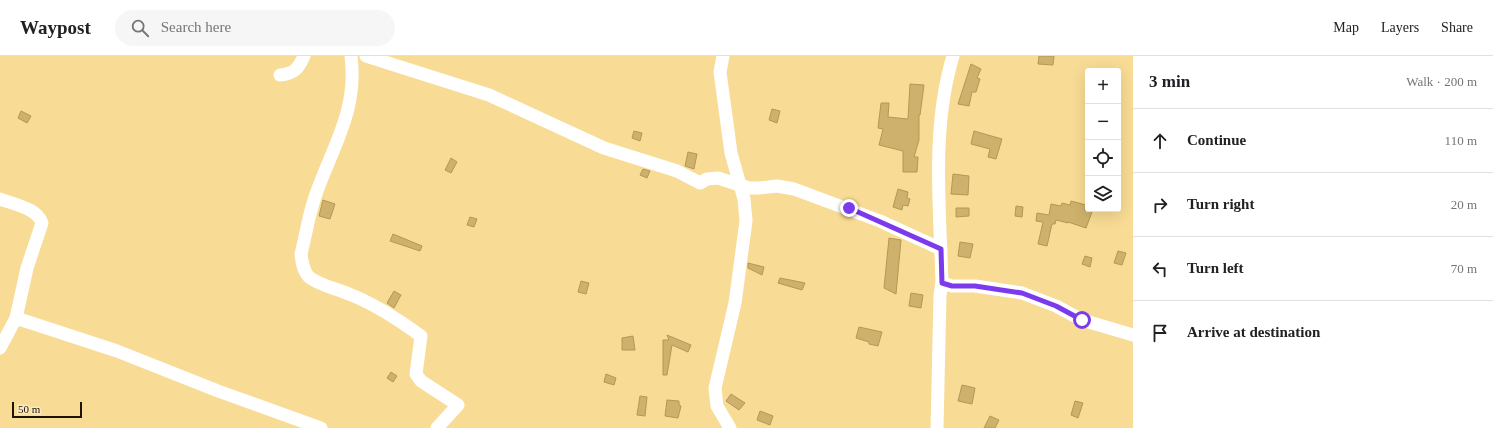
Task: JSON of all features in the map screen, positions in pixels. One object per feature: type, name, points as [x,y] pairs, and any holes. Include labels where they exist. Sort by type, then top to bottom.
[{"type":"street","points":[[280,75],[289,74],[298,68],[304,56]]},
{"type":"street","points":[[351,56],[353,70],[346,120],[315,195],[301,254],[302,262],[304,270],[316,281],[349,293],[391,315],[421,336],[416,374],[421,381],[458,405],[437,428]]},
{"type":"street","points":[[366,56],[489,95],[604,148],[677,171],[700,183],[707,179],[718,178],[749,188],[777,186],[794,189],[880,221],[941,249]]},
{"type":"street","points":[[723,56],[720,72],[724,108],[731,153],[744,199],[746,221],[735,303],[715,388],[717,406],[730,428]]},
{"type":"street","points":[[937,428],[940,294],[942,283],[939,171],[940,117],[953,56]]},
{"type":"street","points":[[0,199],[34,212],[40,217],[42,223],[27,268],[16,318],[0,348]]},
{"type":"street","points":[[942,283],[952,286],[975,286],[1022,293],[1056,306],[1082,320],[1133,335]]},
{"type":"street","points":[[16,318],[117,351],[218,391],[321,428]]},
{"type":"building","points":[[1039,56],[1054,56],[1053,65],[1038,64]]},
{"type":"building","points":[[971,64],[981,69],[977,78],[980,79],[976,92],[972,92],[969,106],[958,104]]},
{"type":"building","points":[[910,84],[924,85],[919,115],[919,140],[914,157],[918,157],[917,172],[903,172],[903,151],[879,145],[883,129],[878,128],[881,103],[889,103],[888,117],[908,119]]},
{"type":"building","points":[[772,109],[780,111],[777,123],[769,120]]},
{"type":"building","points":[[21,111],[31,116],[27,123],[18,118]]},
{"type":"building","points":[[634,131],[642,133],[640,141],[632,138]]},
{"type":"building","points":[[974,131],[1002,139],[996,159],[988,157],[990,149],[971,144]]},
{"type":"building","points":[[688,152],[697,154],[694,169],[685,166]]},
{"type":"building","points":[[451,158],[457,162],[451,173],[445,170]]},
{"type":"building","points":[[643,169],[650,171],[647,178],[640,175]]},
{"type":"building","points":[[953,174],[969,176],[968,195],[951,194]]},
{"type":"building","points":[[898,189],[908,192],[907,198],[910,199],[908,206],[903,205],[902,210],[893,207]]},
{"type":"building","points":[[323,200],[335,204],[330,219],[319,216]]},
{"type":"building","points":[[1071,201],[1085,205],[1085,212],[1092,212],[1086,228],[1056,220],[1055,224],[1052,224],[1047,246],[1038,244],[1043,222],[1036,221],[1037,213],[1049,215],[1051,204],[1061,206],[1062,203],[1070,205]]},
{"type":"building","points":[[1016,206],[1023,207],[1022,217],[1015,216]]},
{"type":"building","points":[[956,208],[969,208],[969,216],[956,217]]},
{"type":"building","points":[[470,217],[477,219],[474,227],[467,225]]},
{"type":"building","points":[[393,234],[422,246],[420,251],[390,241]]},
{"type":"building","points":[[889,238],[901,240],[896,294],[884,288]]},
{"type":"building","points":[[960,242],[973,244],[970,258],[958,256]]},
{"type":"building","points":[[1118,251],[1126,253],[1122,265],[1114,263]]},
{"type":"building","points":[[1085,256],[1092,258],[1090,267],[1082,264]]},
{"type":"building","points":[[748,263],[764,267],[762,275],[748,268]]},
{"type":"building","points":[[780,278],[805,283],[802,290],[778,283]]},
{"type":"building","points":[[581,281],[589,283],[586,294],[578,292]]},
{"type":"building","points":[[394,291],[401,295],[394,308],[387,303]]},
{"type":"building","points":[[911,293],[923,295],[921,308],[909,306]]},
{"type":"building","points":[[859,327],[882,332],[878,346],[856,338]]},
{"type":"building","points":[[667,335],[691,345],[688,352],[672,345],[667,375],[663,375],[663,340],[669,340]]},
{"type":"building","points":[[633,336],[635,350],[622,350],[622,338]]},
{"type":"building","points":[[391,372],[397,376],[393,382],[387,378]]},
{"type":"building","points":[[606,374],[616,378],[614,385],[604,382]]},
{"type":"building","points":[[962,385],[975,388],[972,404],[958,401]]},
{"type":"building","points":[[731,394],[745,403],[739,410],[726,401]]},
{"type":"building","points":[[640,396],[647,397],[645,416],[637,415]]},
{"type":"building","points":[[667,400],[679,401],[679,405],[681,406],[678,418],[665,416]]},
{"type":"building","points":[[1075,401],[1083,403],[1078,418],[1071,415]]},
{"type":"building","points":[[760,411],[773,416],[770,425],[757,420]]},
{"type":"building","points":[[990,416],[999,420],[995,428],[984,428]]},
{"type":"route","points":[[849,208],[941,249],[942,283],[952,286],[975,286],[1007,292],[1022,293],[1056,306],[1082,320]]}]
